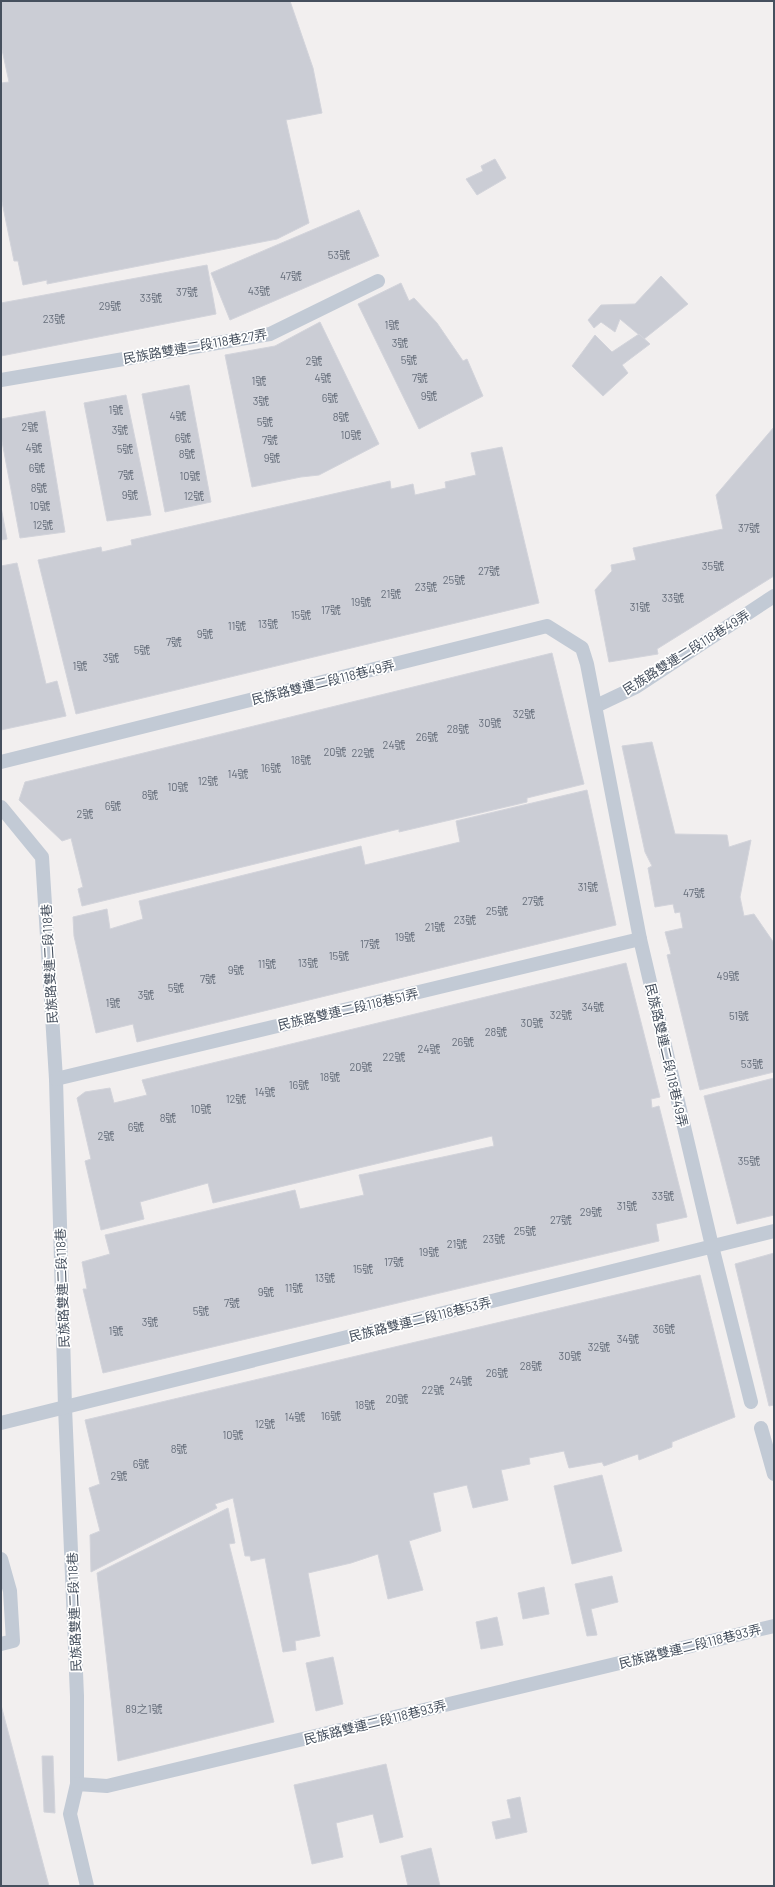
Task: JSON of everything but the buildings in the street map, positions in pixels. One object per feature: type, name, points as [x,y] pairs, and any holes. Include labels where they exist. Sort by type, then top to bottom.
[{"type":"lane","name":"民族路雙連二段118巷27弄","points":[[1,380],[270,334],[378,281]]},
{"type":"lane","name":"民族路雙連二段118巷49弄","points":[[596,706],[636,686],[774,596]]},
{"type":"lane","name":"民族路雙連二段118巷49弄","points":[[1,762],[547,626],[582,648],[596,706],[640,940],[712,1246],[751,1402]]},
{"type":"lane","name":"民族路雙連二段118巷","points":[[1,807],[42,857],[56,1079],[65,1407],[77,1696],[77,1784]]},
{"type":"lane","name":"民族路雙連二段118巷51弄","points":[[56,1079],[640,940]]},
{"type":"lane","name":"民族路雙連二段118巷53弄","points":[[1,1424],[774,1231]]},
{"type":"lane","points":[[761,1428],[774,1474]]},
{"type":"lane","points":[[1,1559],[10,1591],[13,1641],[1,1644]]},
{"type":"lane","name":"民族路雙連二段118巷93弄","points":[[77,1784],[107,1786],[774,1626]]},
{"type":"lane","points":[[77,1784],[70,1814],[87,1886]]}]
